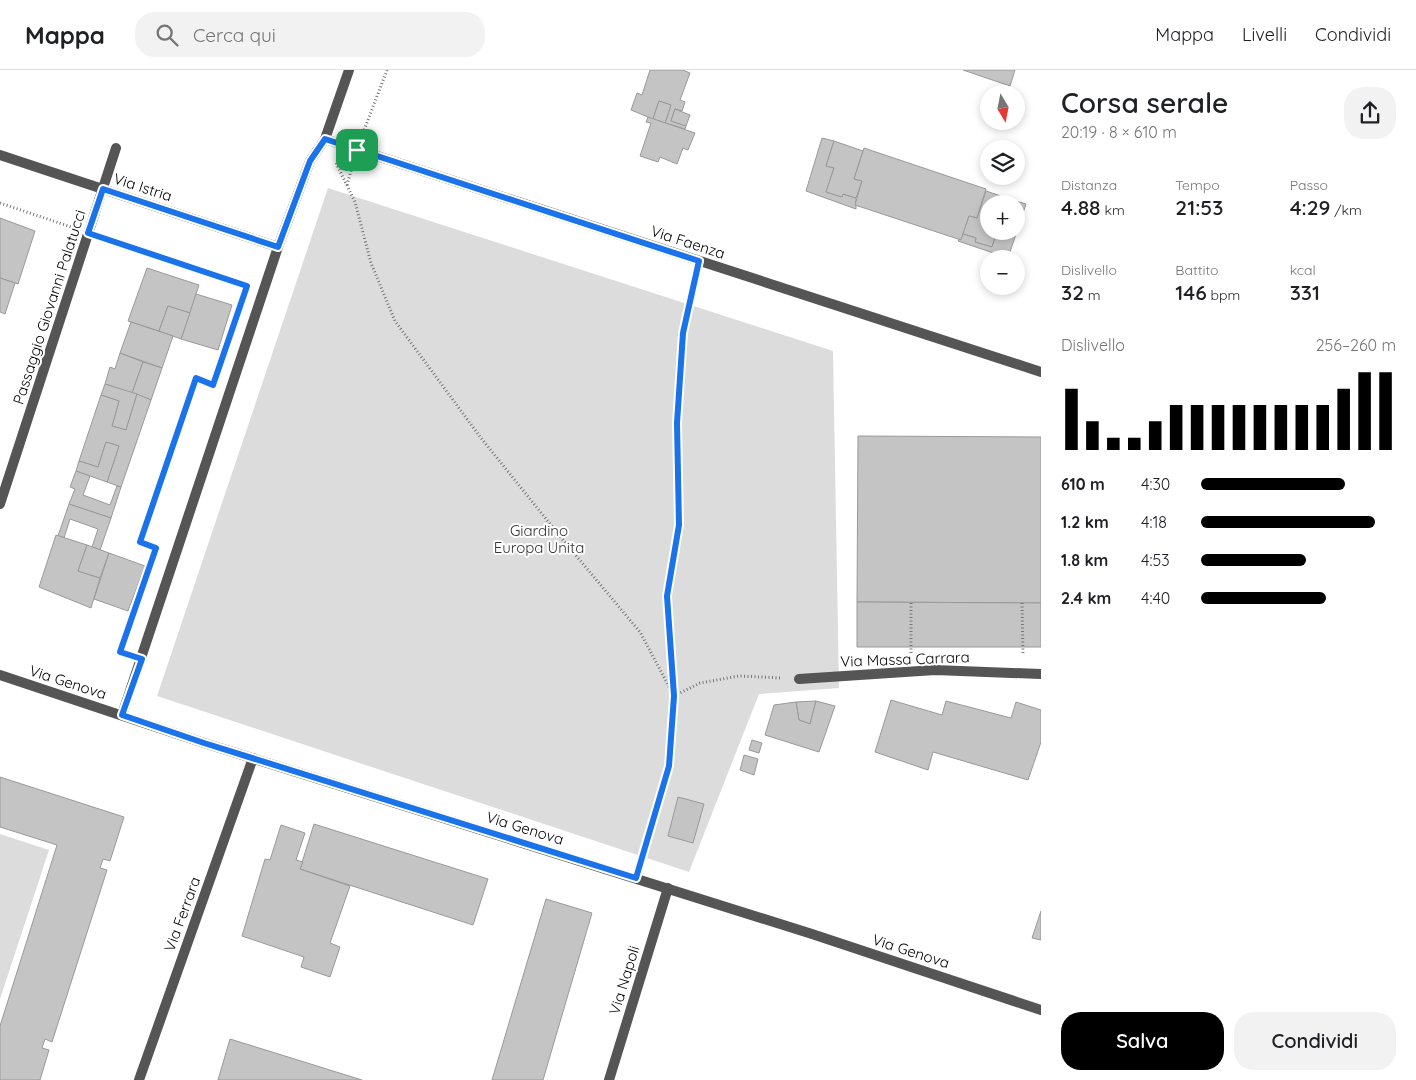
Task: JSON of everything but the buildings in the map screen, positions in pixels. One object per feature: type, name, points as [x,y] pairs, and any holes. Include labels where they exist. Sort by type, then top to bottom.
[{"type":"street","points":[[122,715],[278,247],[310,161],[325,139],[349,70]]},
{"type":"street","name":"Via Faenza","points":[[325,139],[1041,372]]},
{"type":"street","name":"Passaggio Giovanni Palatucci","points":[[0,504],[116,148]]},
{"type":"street","name":"Via Istria","points":[[0,155],[278,247]]},
{"type":"street","name":"Via Massa Carrara","points":[[799,679],[935,670],[1041,674]]},
{"type":"street","name":"Via Genova","points":[[0,675],[253,758],[668,888],[1041,1010]]},
{"type":"street","name":"Via Ferrara","points":[[139,1080],[253,758]]},
{"type":"street","name":"Via Napoli","points":[[609,1080],[668,888]]},
{"type":"path","points":[[347,186],[357,150],[387,70]]},
{"type":"path","points":[[325,139],[354,202],[371,263],[395,321],[481,438],[640,632],[674,696]]},
{"type":"path","points":[[0,203],[247,286]]},
{"type":"path","points":[[636,878],[669,766],[674,696],[667,596],[679,525],[677,423],[683,333],[699,261]]},
{"type":"path","points":[[153,556],[156,548],[140,542],[196,378],[213,385],[216,376]]},
{"type":"path","points":[[911,647],[912,602]]},
{"type":"path","points":[[1022,603],[1023,647]]},
{"type":"path","points":[[674,696],[700,683],[739,676],[799,679]]},
{"type":"green space","name":"Giardino Europa Unita","points":[[328,188],[833,351],[839,688],[759,694],[689,872],[157,696]]},
{"type":"green space","points":[[0,834],[49,850],[0,999]]},
{"type":"route","points":[[325,139],[357,150],[699,261],[683,333],[677,423],[679,525],[667,596],[674,696],[669,766],[636,878],[204,743],[122,715],[142,659],[120,652],[156,548],[140,542],[196,378],[213,385],[247,286],[88,233],[103,189],[278,247],[300,183],[310,161],[325,139]]}]
